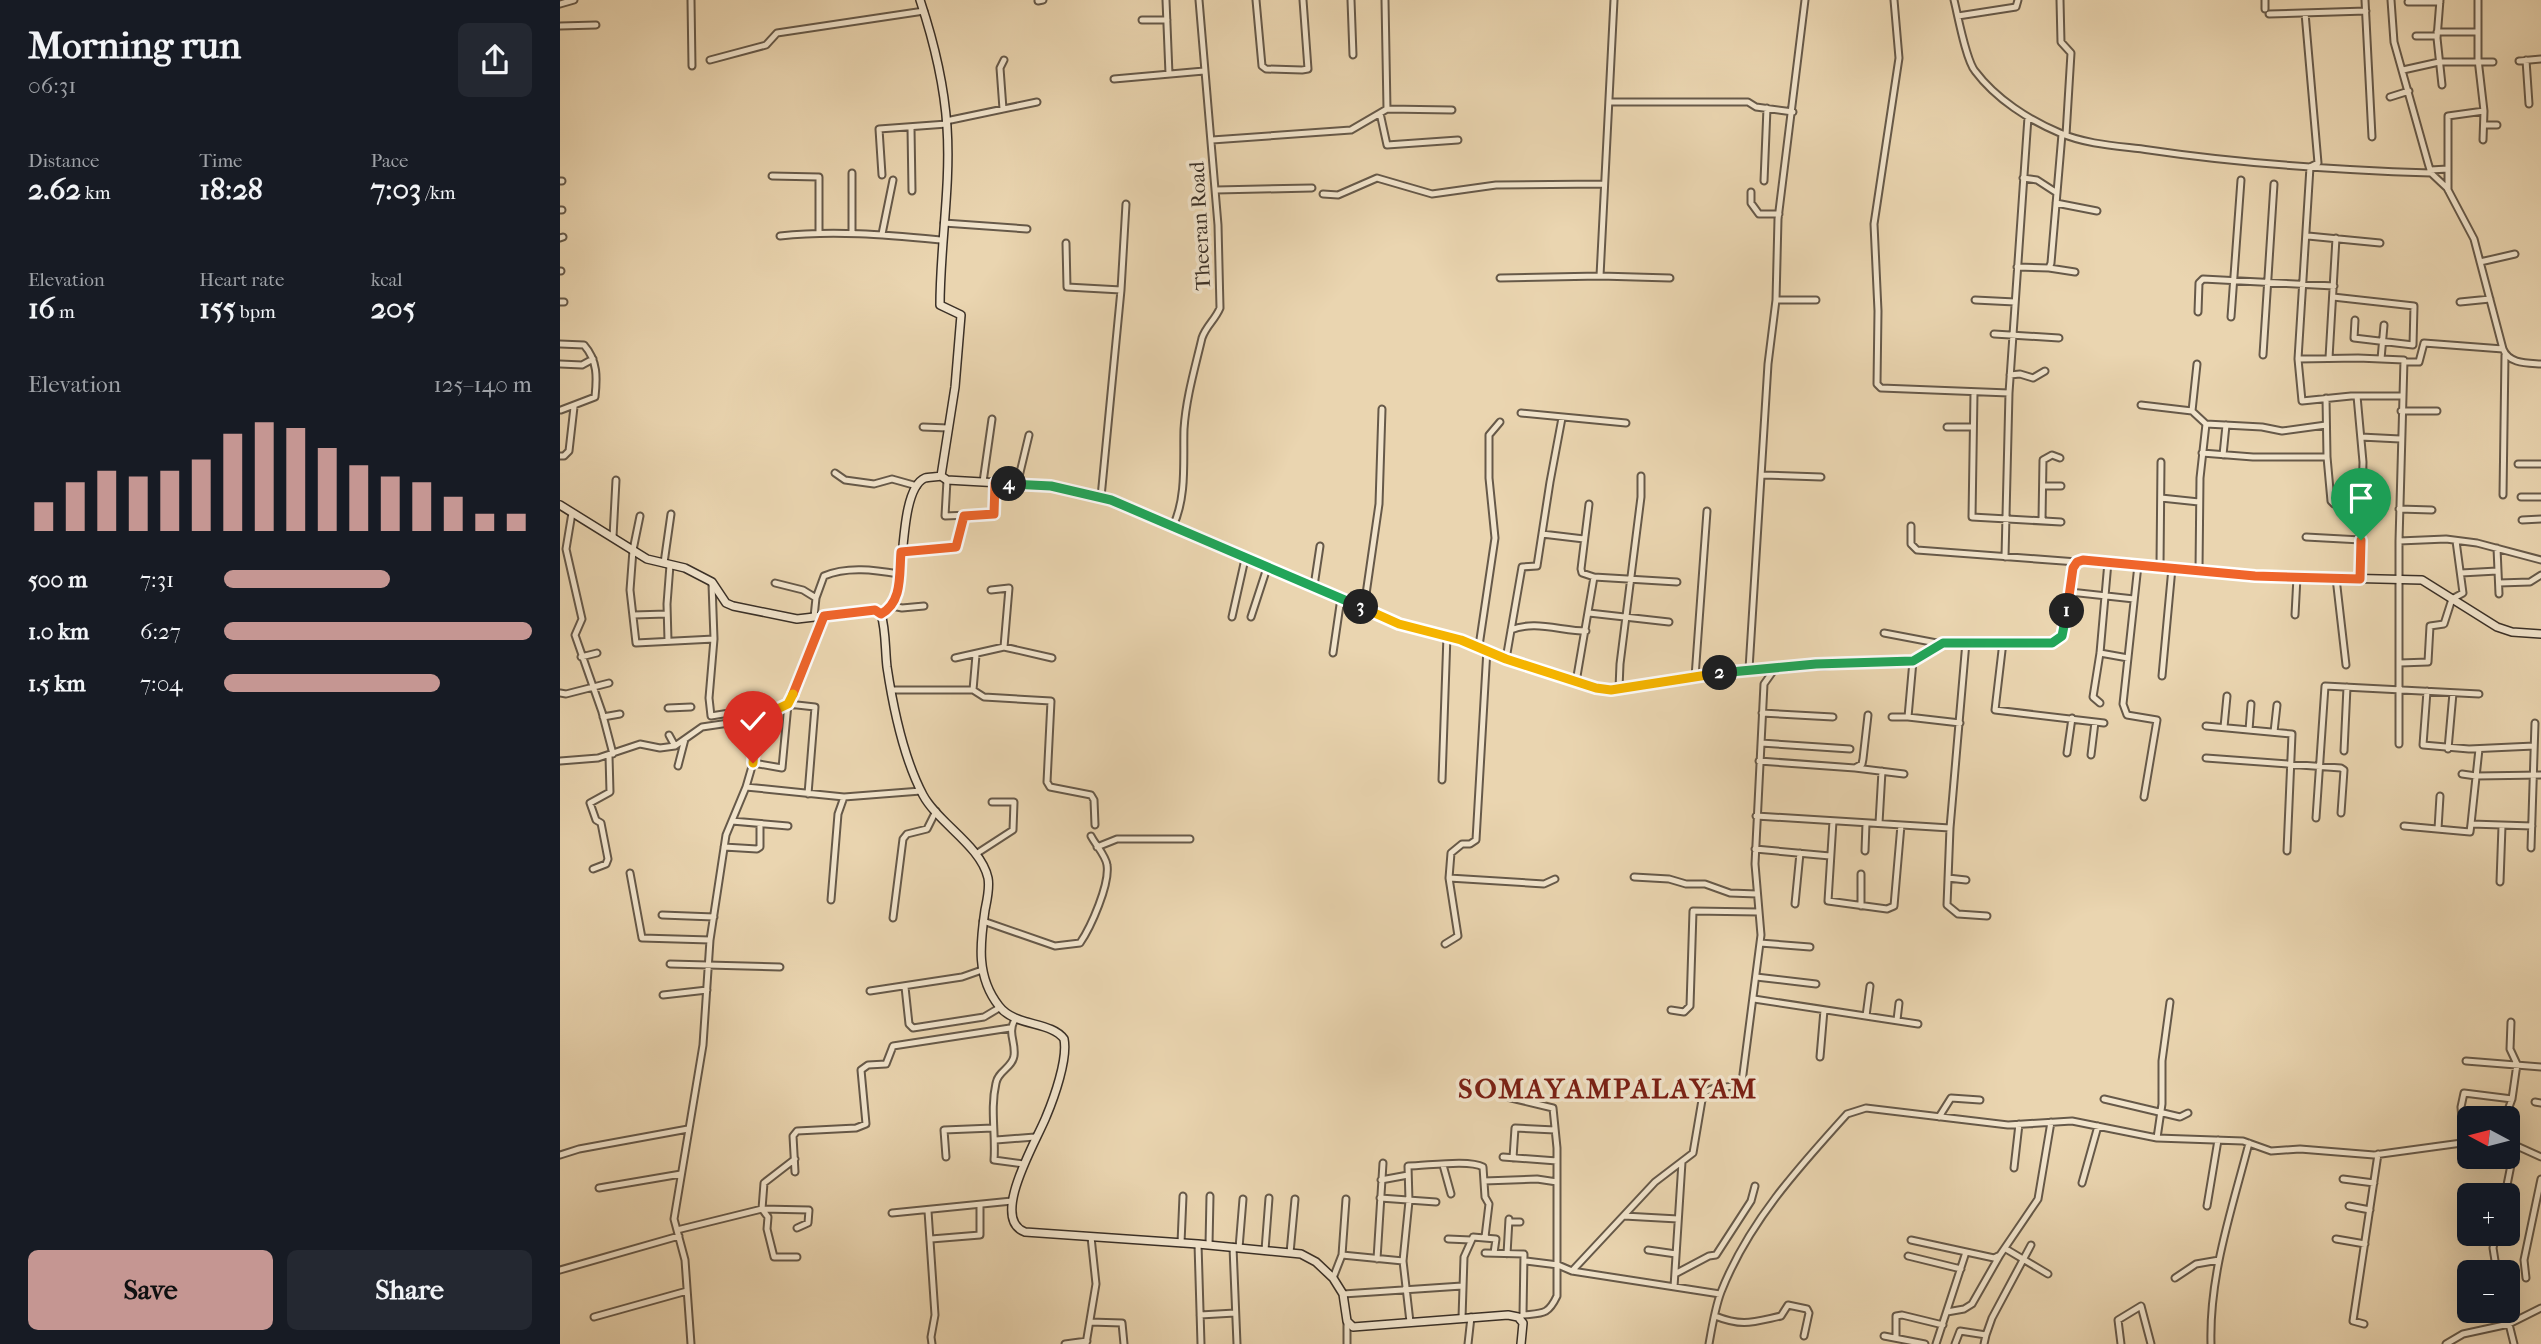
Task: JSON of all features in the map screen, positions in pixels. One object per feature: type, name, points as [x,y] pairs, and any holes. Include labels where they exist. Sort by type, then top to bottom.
[{"type":"street","points":[[560,4],[574,0]]},
{"type":"street","points":[[691,0],[692,66]]},
{"type":"street","points":[[920,0],[938,55],[947,122],[947,180],[940,305],[961,315],[948,428],[944,514],[994,514],[995,483]]},
{"type":"street","points":[[1166,0],[1169,74]]},
{"type":"street","name":"Theeran Road","points":[[1173,526],[1181,495],[1187,399],[1205,329],[1216,319],[1220,307],[1216,190],[1203,71],[1199,0]]},
{"type":"street","points":[[1256,0],[1262,66],[1266,69],[1302,70],[1308,69],[1303,0]]},
{"type":"street","points":[[1351,0],[1353,55]]},
{"type":"street","points":[[1385,0],[1387,109]]},
{"type":"street","points":[[1600,276],[1614,0]]},
{"type":"street","points":[[1749,669],[1768,364],[1776,300],[1779,214],[1805,0]]},
{"type":"street","points":[[1894,0],[1899,58],[1874,224],[1878,311],[1876,380],[1881,388],[2009,393]]},
{"type":"street","points":[[1954,0],[1972,69],[1992,90],[2028,117],[2064,134],[2090,141],[2225,161],[2310,167],[2431,171],[2448,169]]},
{"type":"street","points":[[1958,16],[2016,7],[2018,0]]},
{"type":"street","points":[[2049,268],[2071,53],[2061,42],[2060,0]]},
{"type":"street","points":[[2265,0],[2267,12],[2366,11]]},
{"type":"street","points":[[2365,0],[2372,137]]},
{"type":"street","points":[[2391,0],[2394,42],[2431,171],[2448,190],[2474,239],[2504,352],[2503,495]]},
{"type":"street","points":[[2478,0],[2478,63],[2484,111],[2483,140]]},
{"type":"street","points":[[2408,2],[2440,1],[2437,34],[2442,85]]},
{"type":"street","points":[[710,60],[766,45],[777,33],[924,11]]},
{"type":"street","points":[[2305,13],[2318,163],[2310,167]]},
{"type":"street","points":[[1142,20],[1167,20]]},
{"type":"street","points":[[560,26],[596,25]]},
{"type":"street","points":[[2416,36],[2478,32]]},
{"type":"street","points":[[2529,104],[2522,60],[2541,59]]},
{"type":"street","points":[[1003,109],[1000,68],[1004,60]]},
{"type":"street","points":[[2403,70],[2439,62],[2493,62]]},
{"type":"street","points":[[1114,79],[1203,71]]},
{"type":"street","points":[[2389,97],[2409,91]]},
{"type":"street","points":[[882,175],[879,130],[947,122],[1037,102]]},
{"type":"street","points":[[1610,102],[1748,102],[1793,112]]},
{"type":"street","points":[[1764,181],[1767,108]]},
{"type":"street","points":[[1212,141],[1351,130],[1387,109],[1452,110]]},
{"type":"street","points":[[2448,190],[2448,116],[2484,111]]},
{"type":"street","points":[[1380,113],[1387,145],[1458,140]]},
{"type":"street","points":[[2005,557],[2009,393],[2028,117]]},
{"type":"street","points":[[2484,125],[2497,125]]},
{"type":"street","points":[[911,128],[912,191]]},
{"type":"street","points":[[2310,167],[2308,236],[2298,359],[2302,401],[2357,396],[2402,396]]},
{"type":"street","points":[[852,173],[852,232]]},
{"type":"street","points":[[772,177],[819,177],[819,232]]},
{"type":"street","points":[[1323,194],[1338,195],[1377,178],[1432,194],[1496,185],[1604,184]]},
{"type":"street","points":[[2023,178],[2038,180],[2057,192]]},
{"type":"street","points":[[882,234],[893,180]]},
{"type":"street","points":[[2231,317],[2241,180]]},
{"type":"street","points":[[2263,355],[2274,184]]},
{"type":"street","points":[[1216,190],[1311,188]]},
{"type":"street","points":[[1751,192],[1751,203],[1759,214],[1779,214]]},
{"type":"street","points":[[2056,203],[2097,211]]},
{"type":"street","points":[[1101,497],[1121,290],[1126,204]]},
{"type":"street","points":[[944,223],[1027,229]]},
{"type":"street","points":[[779,236],[852,232],[942,240]]},
{"type":"street","points":[[2308,236],[2357,243],[2380,243]]},
{"type":"street","points":[[2329,358],[2336,238]]},
{"type":"street","points":[[1066,243],[1067,287],[1121,290]]},
{"type":"street","points":[[2480,262],[2515,254]]},
{"type":"street","points":[[2017,267],[2075,272]]},
{"type":"street","points":[[1500,278],[1670,278]]},
{"type":"street","points":[[2197,312],[2200,280],[2334,286]]},
{"type":"street","points":[[2333,297],[2414,306],[2413,345],[2354,338],[2355,320]]},
{"type":"street","points":[[2460,302],[2490,299]]},
{"type":"street","points":[[1776,300],[1816,300]]},
{"type":"street","points":[[1975,300],[2015,302]]},
{"type":"street","points":[[2381,359],[2384,325]]},
{"type":"street","points":[[1994,334],[2059,338]]},
{"type":"street","points":[[2298,359],[2419,362],[2424,343],[2504,352],[2522,363],[2541,364]]},
{"type":"street","points":[[560,344],[584,345],[593,359],[597,374],[595,397],[574,407],[561,409],[560,418]]},
{"type":"street","points":[[560,365],[582,365],[593,359]]},
{"type":"street","points":[[2399,744],[2399,509],[2403,362]]},
{"type":"street","points":[[2192,411],[2197,364]]},
{"type":"street","points":[[2010,375],[2020,374],[2033,378],[2045,371]]},
{"type":"street","points":[[1974,393],[1972,517],[2061,522]]},
{"type":"street","points":[[2357,396],[2364,462],[2360,579]]},
{"type":"street","points":[[2326,398],[2331,501],[2333,504],[2362,505]]},
{"type":"street","points":[[2141,405],[2192,411],[2206,424],[2281,431],[2326,425]]},
{"type":"street","points":[[560,456],[565,456],[569,451],[574,407]]},
{"type":"street","points":[[1364,608],[1379,504],[1382,409]]},
{"type":"street","points":[[2401,411],[2437,411]]},
{"type":"street","points":[[1521,413],[1626,423]]},
{"type":"street","points":[[1506,659],[1522,567],[1537,566],[1562,418]]},
{"type":"street","points":[[982,482],[992,419]]},
{"type":"street","points":[[1446,944],[1458,936],[1449,878],[1451,853],[1462,844],[1470,844],[1476,840],[1483,647],[1494,538],[1489,435],[1500,422]]},
{"type":"street","points":[[2199,570],[2199,502],[2206,424]]},
{"type":"street","points":[[2223,455],[2227,425]]},
{"type":"street","points":[[923,427],[948,428]]},
{"type":"street","points":[[1947,427],[1973,427]]},
{"type":"street","points":[[1017,485],[1029,435]]},
{"type":"street","points":[[2361,438],[2400,439]]},
{"type":"street","points":[[2202,453],[2327,457]]},
{"type":"street","points":[[2042,520],[2043,460],[2052,455],[2060,458]]},
{"type":"street","points":[[2160,566],[2161,462]]},
{"type":"street","points":[[2518,464],[2541,464]]},
{"type":"street","points":[[835,473],[845,480],[874,484],[892,479],[917,486]]},
{"type":"street","points":[[1762,475],[1821,477]]},
{"type":"street","points":[[1619,688],[1642,476]]},
{"type":"street","points":[[881,614],[892,606],[898,592],[901,552],[912,496],[925,478],[944,478],[1051,486],[1101,497],[1399,624],[1447,635],[1483,647],[1506,659],[1596,688],[1619,688],[1765,667],[1913,661],[1942,644]]},
{"type":"street","points":[[613,537],[616,480]]},
{"type":"street","points":[[2043,486],[2061,486]]},
{"type":"street","points":[[2521,497],[2541,497]]},
{"type":"street","points":[[2161,498],[2199,502]]},
{"type":"street","points":[[1589,504],[1582,573],[1594,577],[1677,582]]},
{"type":"street","points":[[560,505],[647,559],[685,568],[712,582],[726,603],[733,606],[797,619],[875,610],[881,614],[892,690],[905,746],[921,791],[975,855],[988,876],[989,887],[980,950],[982,970],[999,1008],[1015,1018],[1058,1032],[1065,1043],[1046,1117],[1024,1164],[1012,1201],[1012,1222],[1016,1229],[1025,1232],[1301,1254],[1316,1262],[1333,1278],[1343,1294],[1347,1344]]},
{"type":"street","points":[[2399,509],[2432,510]]},
{"type":"street","points":[[1695,677],[1707,511]]},
{"type":"street","points":[[572,513],[563,550],[582,620],[575,635],[603,717],[610,755],[610,792],[590,803],[596,820],[601,823],[608,859],[606,864],[593,869]]},
{"type":"street","points":[[668,640],[667,564],[671,514]]},
{"type":"street","points":[[640,516],[633,550],[630,590],[636,643],[714,639]]},
{"type":"street","points":[[901,552],[956,547],[964,516]]},
{"type":"street","points":[[2522,520],[2541,519]]},
{"type":"street","points":[[1912,527],[1911,544],[1917,550],[2297,577],[2422,580],[2497,627],[2512,632],[2541,634]]},
{"type":"street","points":[[1542,534],[1584,539]]},
{"type":"street","points":[[2306,537],[2361,540]]},
{"type":"street","points":[[2399,541],[2456,541],[2497,548],[2541,560]]},
{"type":"street","points":[[2400,663],[2428,662],[2430,626],[2444,624],[2452,599],[2463,593],[2456,541]]},
{"type":"street","points":[[1314,586],[1320,546]]},
{"type":"street","points":[[2497,548],[2499,594]]},
{"type":"street","points":[[1232,617],[1245,559]]},
{"type":"street","points":[[1884,633],[1942,644],[2052,643],[2057,641],[2066,623],[2073,568],[2077,562]]},
{"type":"street","points":[[2100,703],[2093,697],[2101,653],[2108,562]]},
{"type":"street","points":[[2138,565],[2123,704],[2127,715],[2157,720],[2144,797]]},
{"type":"street","points":[[1251,618],[1267,568]]},
{"type":"street","points":[[2162,676],[2172,568]]},
{"type":"street","points":[[814,617],[816,598],[824,576],[831,573],[874,570],[899,574]]},
{"type":"street","points":[[2461,573],[2497,571]]},
{"type":"street","points":[[2499,583],[2530,582],[2541,575]]},
{"type":"street","points":[[1576,681],[1594,577]]},
{"type":"street","points":[[2295,615],[2297,577]]},
{"type":"street","points":[[2336,578],[2346,665]]},
{"type":"street","points":[[712,582],[714,639],[709,698],[711,716],[766,707],[776,709]]},
{"type":"street","points":[[775,583],[803,590],[816,598]]},
{"type":"street","points":[[990,590],[1009,588],[1004,648]]},
{"type":"street","points":[[2070,592],[2134,599]]},
{"type":"street","points":[[1334,653],[1341,598]]},
{"type":"street","points":[[892,606],[924,606]]},
{"type":"street","points":[[1589,613],[1669,622]]},
{"type":"street","points":[[633,615],[667,614]]},
{"type":"street","points":[[753,763],[782,768],[788,704],[824,616]]},
{"type":"street","points":[[1511,630],[1523,625],[1586,631]]},
{"type":"street","points":[[1442,780],[1447,635]]},
{"type":"street","points":[[1966,642],[1950,828],[1947,905],[1958,914],[1987,916]]},
{"type":"street","points":[[2003,642],[1995,710],[2104,723]]},
{"type":"street","points":[[955,659],[1004,648],[1052,658]]},
{"type":"street","points":[[582,657],[597,653]]},
{"type":"street","points":[[2101,653],[2128,658]]},
{"type":"street","points":[[973,690],[976,656]]},
{"type":"street","points":[[1908,717],[1913,661]]},
{"type":"street","points":[[1572,1271],[1654,1182],[1693,1152],[1703,1094],[1709,1088],[1736,1086],[1742,1082],[1760,943],[1755,849],[1765,667]]},
{"type":"street","points":[[1764,684],[1776,667]]},
{"type":"street","points":[[560,693],[566,694],[609,683]]},
{"type":"street","points":[[2316,818],[2325,685],[2479,694]]},
{"type":"street","points":[[2344,751],[2347,687]]},
{"type":"street","points":[[892,690],[973,690],[984,697],[1051,701],[1047,782],[1050,787],[1091,795],[1094,800],[1095,825]]},
{"type":"street","points":[[2427,691],[2423,745],[2448,749],[2534,746]]},
{"type":"street","points":[[2448,749],[2453,693]]},
{"type":"street","points":[[2224,727],[2227,696]]},
{"type":"street","points":[[560,761],[610,755],[640,744],[675,746],[702,727],[756,719],[788,704],[815,707],[808,794]]},
{"type":"street","points":[[2249,730],[2251,704]]},
{"type":"street","points":[[2274,732],[2277,705]]},
{"type":"street","points":[[668,708],[691,707]]},
{"type":"street","points":[[1762,713],[1833,717]]},
{"type":"street","points":[[603,717],[620,714]]},
{"type":"street","points":[[1855,768],[1862,764],[1868,715]]},
{"type":"street","points":[[1892,717],[1960,723]]},
{"type":"street","points":[[2067,753],[2071,718]]},
{"type":"street","points":[[691,1344],[685,1260],[674,1219],[703,1045],[710,940],[724,847],[753,763],[756,719]]},
{"type":"street","points":[[2091,755],[2095,722]]},
{"type":"street","points":[[2531,848],[2535,723]]},
{"type":"street","points":[[2206,726],[2292,734],[2287,851]]},
{"type":"street","points":[[669,735],[675,746]]},
{"type":"street","points":[[678,766],[685,739]]},
{"type":"street","points":[[1760,743],[1850,749]]},
{"type":"street","points":[[2404,826],[2470,832],[2479,749]]},
{"type":"street","points":[[2206,758],[2319,765],[2344,770],[2341,813]]},
{"type":"street","points":[[1759,761],[1904,774]]},
{"type":"street","points":[[1879,824],[1882,771]]},
{"type":"street","points":[[2462,774],[2541,775]]},
{"type":"street","points":[[746,787],[844,797],[921,791]]},
{"type":"street","points":[[2438,829],[2440,796]]},
{"type":"street","points":[[831,900],[838,814],[844,797]]},
{"type":"street","points":[[975,855],[1013,830],[1014,802],[992,802]]},
{"type":"street","points":[[893,918],[903,839],[907,834],[927,829],[936,811]]},
{"type":"street","points":[[1756,816],[1950,828]]},
{"type":"street","points":[[732,821],[788,826]]},
{"type":"street","points":[[1833,821],[1828,901],[1887,909],[1894,906],[1900,825]]},
{"type":"street","points":[[1865,851],[1866,823]]},
{"type":"street","points":[[724,847],[757,849],[760,847],[760,824]]},
{"type":"street","points":[[2471,824],[2532,826]]},
{"type":"street","points":[[2500,882],[2502,826]]},
{"type":"street","points":[[984,921],[1055,946],[1080,943],[1088,931],[1103,894],[1108,864],[1091,835]]},
{"type":"street","points":[[1097,847],[1117,839],[1190,839]]},
{"type":"street","points":[[1755,849],[1830,856]]},
{"type":"street","points":[[1795,904],[1800,853]]},
{"type":"street","points":[[630,873],[642,938],[710,940]]},
{"type":"street","points":[[1861,874],[1861,906]]},
{"type":"street","points":[[1634,877],[1669,878],[1686,884],[1705,884],[1730,893],[1757,894]]},
{"type":"street","points":[[1449,878],[1544,884],[1555,879]]},
{"type":"street","points":[[1948,878],[1966,880]]},
{"type":"street","points":[[1671,1010],[1684,1012],[1690,1006],[1693,911],[1759,912]]},
{"type":"street","points":[[662,915],[714,917]]},
{"type":"street","points":[[1760,943],[1810,947]]},
{"type":"street","points":[[670,964],[780,967]]},
{"type":"street","points":[[870,990],[962,977],[982,970]]},
{"type":"street","points":[[1756,977],[1816,984]]},
{"type":"street","points":[[1866,1016],[1870,986]]},
{"type":"street","points":[[905,987],[909,1024],[913,1028],[984,1017],[999,1008]]},
{"type":"street","points":[[663,995],[707,990]]},
{"type":"street","points":[[1754,999],[1918,1024]]},
{"type":"street","points":[[2157,1138],[2161,1114],[2162,1061],[2170,1002]]},
{"type":"street","points":[[1897,1020],[1899,1003]]},
{"type":"street","points":[[1819,1058],[1824,1010]]},
{"type":"street","points":[[1015,1018],[1010,1028],[1014,1058],[999,1074],[996,1082],[994,1160],[1024,1164]]},
{"type":"street","points":[[2509,1106],[2517,1064],[2510,1049],[2511,1022]]},
{"type":"street","points":[[795,1172],[793,1136],[797,1131],[856,1128],[866,1124],[862,1070],[868,1065],[886,1064],[893,1046],[1010,1028]]},
{"type":"street","points":[[2466,1062],[2541,1067]]},
{"type":"street","points":[[2461,1106],[2464,1093],[2512,1099]]},
{"type":"street","points":[[1347,1321],[1353,1327],[1471,1317],[1520,1316],[1543,1313],[1551,1309],[1557,1296],[1558,1265],[1557,1161],[1553,1108],[1507,1097]]},
{"type":"street","points":[[1939,1117],[1951,1098],[1980,1100]]},
{"type":"street","points":[[2104,1099],[2161,1114],[2180,1117],[2188,1113]]},
{"type":"street","points":[[1709,1344],[1720,1294],[1742,1246],[1765,1210],[1847,1114],[1866,1108],[2008,1125],[2072,1121],[2157,1138],[2243,1141],[2271,1151],[2300,1149],[2378,1154],[2457,1143]]},
{"type":"street","points":[[1947,1312],[1964,1310],[1972,1304],[2000,1255],[2038,1199],[2051,1122]]},
{"type":"street","points":[[2014,1168],[2019,1124]]},
{"type":"street","points":[[2082,1183],[2098,1126]]},
{"type":"street","points":[[946,1157],[944,1130],[993,1128]]},
{"type":"street","points":[[1513,1158],[1515,1128],[1555,1130]]},
{"type":"street","points":[[560,1155],[688,1129]]},
{"type":"street","points":[[996,1140],[1035,1138]]},
{"type":"street","points":[[2207,1206],[2218,1140]]},
{"type":"street","points":[[2211,1344],[2210,1322],[2225,1226],[2249,1143]]},
{"type":"street","points":[[2520,1147],[2541,1157]]},
{"type":"street","points":[[2364,1324],[2353,1321],[2378,1154]]},
{"type":"street","points":[[1503,1157],[1557,1161]]},
{"type":"street","points":[[794,1159],[764,1182],[762,1209],[768,1217],[767,1229],[774,1257],[797,1256]]},
{"type":"street","points":[[1674,1287],[1682,1161]]},
{"type":"street","points":[[1377,1259],[1383,1163]]},
{"type":"street","points":[[1410,1322],[1403,1261],[1409,1199],[1408,1166],[1476,1163],[1483,1167],[1485,1197],[1489,1204],[1485,1237]]},
{"type":"street","points":[[1443,1165],[1451,1194]]},
{"type":"street","points":[[599,1188],[681,1174]]},
{"type":"street","points":[[1381,1180],[1408,1175]]},
{"type":"street","points":[[1484,1181],[1538,1179],[1557,1182]]},
{"type":"street","points":[[2343,1179],[2374,1183]]},
{"type":"street","points":[[2526,1278],[2524,1260],[2541,1179]]},
{"type":"street","points":[[1675,1274],[1716,1255],[1751,1200],[1755,1186]]},
{"type":"street","points":[[1181,1243],[1183,1196]]},
{"type":"street","points":[[1209,1245],[1210,1196]]},
{"type":"street","points":[[1265,1250],[1269,1198]]},
{"type":"street","points":[[1380,1198],[1436,1202]]},
{"type":"street","points":[[1237,1344],[1236,1247],[1243,1199]]},
{"type":"street","points":[[1290,1253],[1295,1199]]},
{"type":"street","points":[[1333,1278],[1342,1255],[1346,1199]]},
{"type":"street","points":[[892,1213],[1012,1201]]},
{"type":"street","points":[[931,1239],[980,1235],[980,1206]]},
{"type":"street","points":[[2349,1206],[2370,1210]]},
{"type":"street","points":[[560,1270],[762,1209],[809,1210],[808,1223],[797,1228]]},
{"type":"street","points":[[928,1211],[935,1315],[932,1344]]},
{"type":"street","points":[[1624,1216],[1678,1219]]},
{"type":"street","points":[[1507,1254],[1509,1220],[1520,1222]]},
{"type":"street","points":[[2532,1222],[2541,1224]]},
{"type":"street","points":[[1065,1344],[1087,1343],[1096,1284],[1091,1237]]},
{"type":"street","points":[[1462,1318],[1464,1257],[1473,1237],[1496,1239],[1494,1254]]},
{"type":"street","points":[[1448,1239],[1471,1240]]},
{"type":"street","points":[[2336,1239],[2365,1244]]},
{"type":"street","points":[[1911,1240],[1994,1258],[2000,1255]]},
{"type":"street","points":[[1198,1244],[1200,1344]]},
{"type":"street","points":[[1984,1344],[1992,1318],[2031,1245]]},
{"type":"street","points":[[2006,1249],[2048,1273]]},
{"type":"street","points":[[1647,1250],[1676,1254]]},
{"type":"street","points":[[1937,1344],[1966,1252]]},
{"type":"street","points":[[1485,1253],[1524,1254],[1526,1261],[1520,1316],[1523,1323],[1521,1344]]},
{"type":"street","points":[[1342,1255],[1403,1261]]},
{"type":"street","points":[[1908,1256],[1961,1269]]},
{"type":"street","points":[[2175,1278],[2196,1264],[2219,1260]]},
{"type":"street","points":[[1526,1261],[1558,1265],[1572,1271],[1720,1294]]},
{"type":"street","points":[[1343,1294],[1462,1286]]},
{"type":"street","points":[[594,1317],[687,1292]]},
{"type":"street","points":[[1715,1316],[1736,1324],[1782,1316],[1788,1304],[1807,1308],[1809,1312],[1804,1336]]},
{"type":"street","points":[[2121,1344],[2118,1320],[2141,1306],[2151,1344]]},
{"type":"street","points":[[2446,1344],[2463,1335],[2509,1324],[2541,1308]]},
{"type":"street","points":[[1199,1315],[1236,1313]]},
{"type":"street","points":[[1896,1339],[1896,1316],[1902,1315],[1943,1325]]},
{"type":"street","points":[[1468,1344],[1471,1317]]},
{"type":"street","points":[[1090,1322],[1122,1323],[1124,1344]]},
{"type":"street","points":[[2509,1324],[2514,1344]]},
{"type":"street","points":[[1955,1344],[1960,1331],[1986,1335]]},
{"type":"street","points":[[1884,1336],[1925,1344]]},
{"type":"district","name":"SOMAYAMPALAYAM","points":[[1608,1088]]},
{"type":"route","points":[[753,763],[756,719],[788,704],[824,616],[875,610],[881,614],[885,612],[896,600],[901,552],[956,547],[964,516],[994,514],[995,483],[1051,486],[1111,500],[1399,624],[1447,635],[1541,671],[1611,690],[1749,669],[1913,661],[1943,643],[2052,643],[2062,636],[2073,568],[2077,562],[2083,560],[2255,576],[2360,579],[2361,540]]}]
